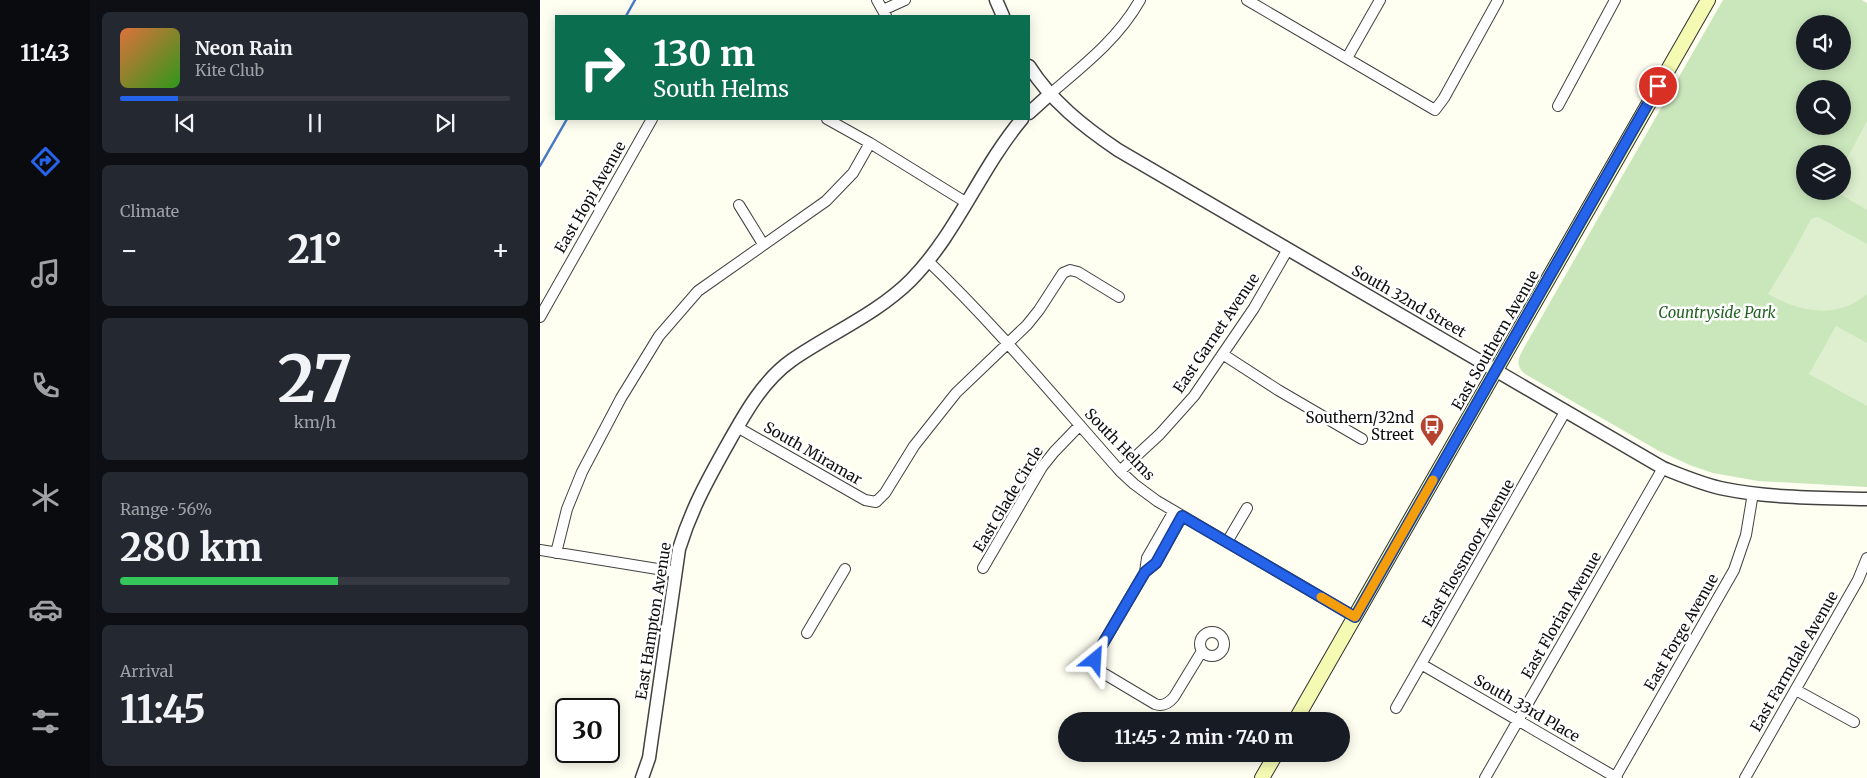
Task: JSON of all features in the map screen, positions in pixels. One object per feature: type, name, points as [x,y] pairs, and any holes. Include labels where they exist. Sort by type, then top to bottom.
[{"type":"main road","name":"East Southern Avenue","points":[[1300,712],[1496,371],[1703,2]]},
{"type":"main road","points":[[1262,778],[1271,762]]},
{"type":"street","points":[[878,0],[884,13],[905,0]]},
{"type":"street","points":[[996,0],[1003,15]]},
{"type":"street","points":[[1030,111],[1100,52],[1120,30],[1140,0]]},
{"type":"street","points":[[1247,0],[1261,3],[1347,58],[1435,110],[1444,98],[1498,0]]},
{"type":"street","points":[[1347,58],[1380,0]]},
{"type":"street","points":[[1558,106],[1616,0]]},
{"type":"street","name":"South 32nd Street","points":[[1030,67],[1050,94],[1074,117],[1118,150],[1663,468],[1725,489],[1867,499]]},
{"type":"street","name":"East Hopi Avenue","points":[[540,317],[651,120]]},
{"type":"street","points":[[828,120],[967,203]]},
{"type":"street","name":"East Hampton Avenue","points":[[642,778],[649,758],[679,549],[686,524],[698,497],[748,408],[779,370],[876,308],[910,280],[928,261],[967,203],[1006,138],[1021,120]]},
{"type":"street","points":[[556,553],[567,509],[582,472],[621,398],[659,336],[698,291],[826,201],[853,173],[870,144]]},
{"type":"street","points":[[738,205],[763,244]]},
{"type":"street","name":"East Garnet Avenue","points":[[1120,470],[1160,434],[1194,396],[1224,355],[1288,249]]},
{"type":"street","name":"South Helms","points":[[928,261],[954,286],[1120,470],[1142,490],[1355,617]]},
{"type":"street","points":[[1007,344],[1033,318],[1058,280],[1067,271],[1078,272],[1120,297]]},
{"type":"street","name":"South Miramar","points":[[738,427],[865,500],[876,502],[885,494],[914,446],[944,407],[968,380],[1007,344]]},
{"type":"street","points":[[1224,355],[1362,440]]},
{"type":"street","name":"East Flossmoor Avenue","points":[[1396,708],[1566,412]]},
{"type":"street","name":"East Glade Circle","points":[[984,568],[1042,467],[1080,425]]},
{"type":"street","name":"East Florian Avenue","points":[[1485,778],[1663,468]]},
{"type":"street","name":"East Forge Avenue","points":[[1616,778],[1734,570],[1746,535],[1753,492]]},
{"type":"street","points":[[1227,542],[1247,508]]},
{"type":"street","points":[[1178,513],[1147,558],[1145,572],[1098,652],[1096,664],[1103,673],[1154,704],[1165,704],[1174,697],[1202,651]]},
{"type":"street","points":[[540,550],[676,572]]},
{"type":"street","name":"East Farmdale Avenue","points":[[1745,778],[1858,580],[1867,558]]},
{"type":"street","points":[[807,633],[845,570]]},
{"type":"street","name":"South 33rd Place","points":[[1421,664],[1616,778]]},
{"type":"street","points":[[1796,690],[1854,722]]},
{"type":"green space","name":"Countryside Park","points":[[1723,0],[1862,0],[1867,3],[1867,487],[1758,481],[1713,473],[1692,466],[1659,451],[1525,374],[1520,367],[1519,357]]},
{"type":"green space","points":[[1867,121],[1867,210],[1850,200],[1851,151]]},
{"type":"green space","points":[[1818,217],[1867,244],[1867,294],[1843,308],[1831,310],[1805,309],[1768,294],[1811,219]]},
{"type":"green space","points":[[1836,326],[1867,343],[1867,406],[1809,374]]},
{"type":"waterway","points":[[627,15],[635,0]]},
{"type":"waterway","points":[[540,166],[566,120]]},
{"type":"slow traffic","points":[[1321,597],[1355,617],[1433,480]]},
{"type":"place","name":"Southern/32nd Street","points":[[1432,447]]},
{"type":"route","points":[[1095,660],[1145,572],[1156,563],[1182,516],[1355,617],[1658,86]]}]
